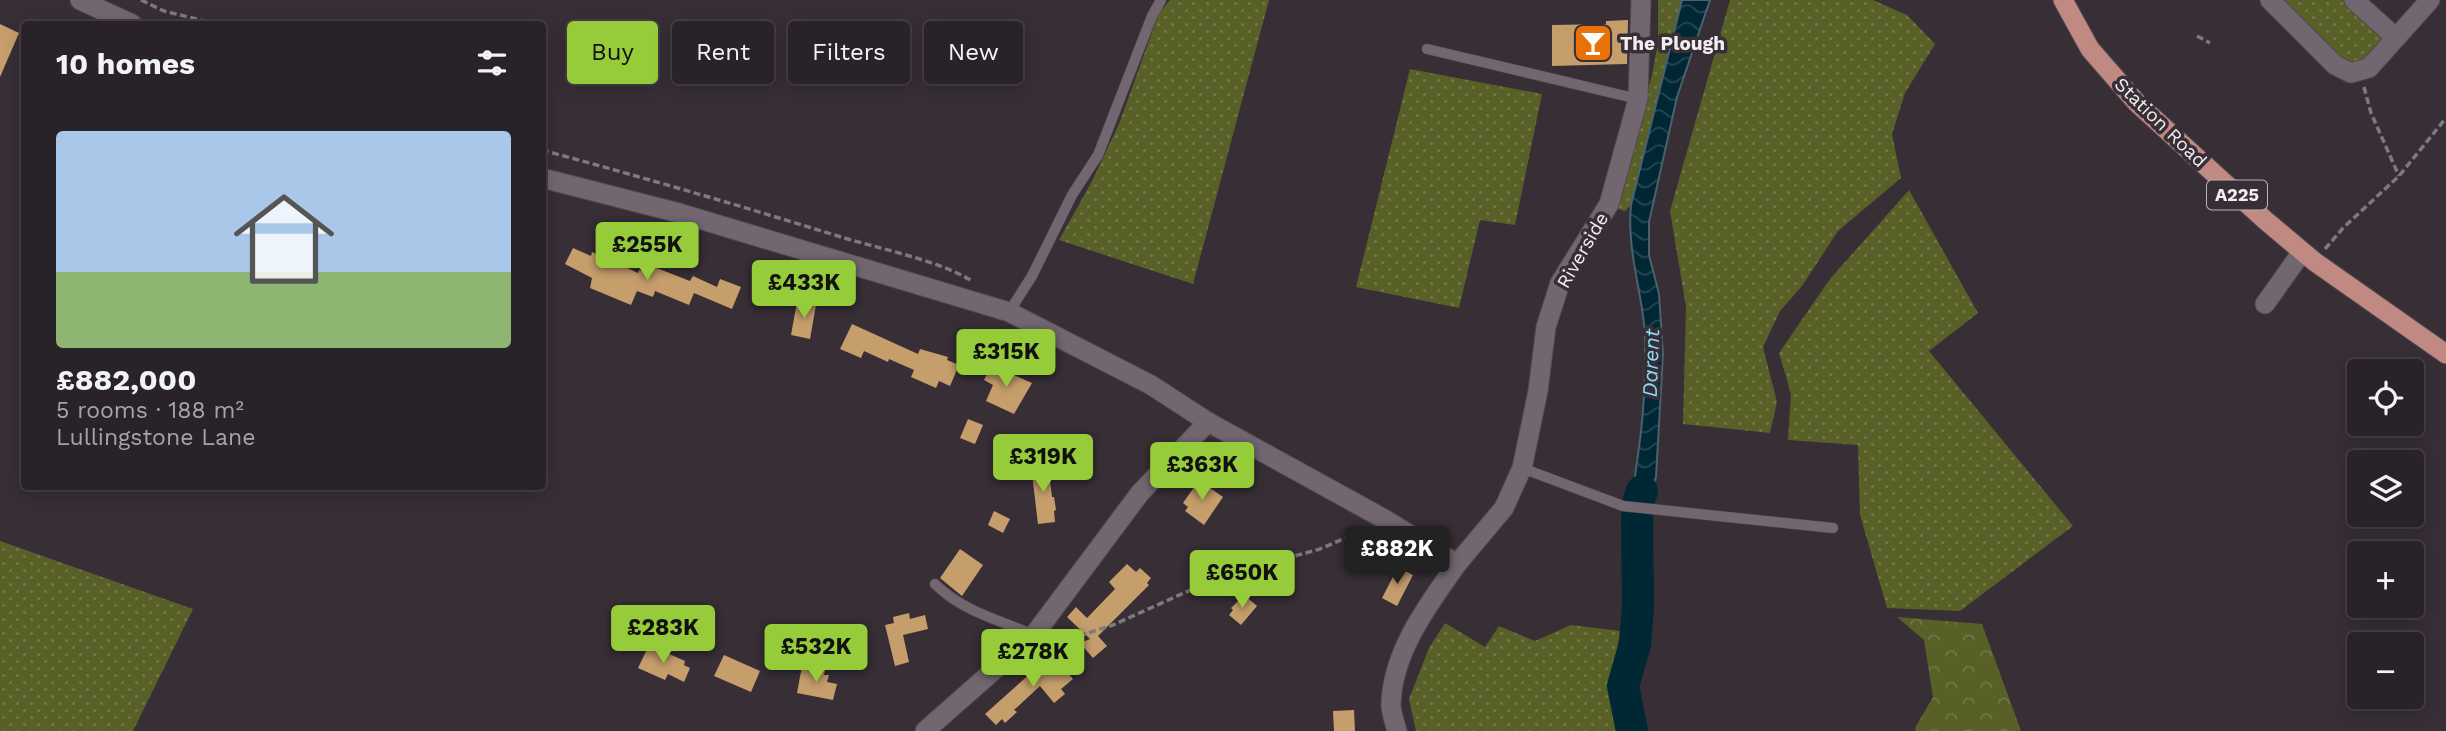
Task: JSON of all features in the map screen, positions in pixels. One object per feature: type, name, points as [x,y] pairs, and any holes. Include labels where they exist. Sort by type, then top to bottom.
[{"type":"main road","name":"Station Road","points":[[2063,0],[2090,49],[2137,103],[2309,257],[2446,354]]},
{"type":"street","points":[[80,0],[126,21]]},
{"type":"street","name":"Riverside","points":[[1397,731],[1391,708],[1396,669],[1409,639],[1433,597],[1504,508],[1522,468],[1538,391],[1546,327],[1560,283],[1609,204],[1637,99],[1641,0]]},
{"type":"street","points":[[2270,0],[2335,65],[2351,74],[2369,68],[2430,0]]},
{"type":"street","points":[[2354,0],[2395,37]]},
{"type":"street","points":[[546,179],[679,213],[1009,312],[1151,385],[1208,422],[1385,520],[1457,564]]},
{"type":"street","points":[[2265,304],[2309,257]]},
{"type":"street","points":[[925,731],[1035,633],[1140,493],[1208,422]]},
{"type":"lane","points":[[1009,312],[1032,276],[1072,195],[1098,155],[1152,16],[1161,0]]},
{"type":"lane","points":[[1427,49],[1637,99]]},
{"type":"lane","points":[[1522,468],[1623,506],[1833,528]]},
{"type":"lane","points":[[935,584],[962,606],[1035,633]]},
{"type":"path","points":[[141,0],[164,11],[205,21]]},
{"type":"path","points":[[2197,36],[2210,43]]},
{"type":"path","points":[[2362,83],[2371,113],[2399,176]]},
{"type":"path","points":[[2309,257],[2399,176],[2446,118]]},
{"type":"path","points":[[546,151],[664,183],[915,259],[960,274],[976,284]]},
{"type":"path","points":[[1035,633],[1049,642],[1058,643],[1113,625],[1186,592],[1251,568],[1321,549],[1385,520]]},
{"type":"green space","points":[[1170,0],[1269,0],[1193,284],[1059,240],[1091,183],[1119,124],[1159,13]]},
{"type":"green space","points":[[1658,0],[1682,0],[1631,205],[1625,211],[1615,208],[1652,75],[1658,43]]},
{"type":"green space","points":[[1730,0],[1873,0],[1907,15],[1935,44],[1905,93],[1892,134],[1901,178],[1838,231],[1802,286],[1780,311],[1763,347],[1777,402],[1770,433],[1683,424],[1686,307],[1670,211]]},
{"type":"green space","points":[[2278,0],[2343,0],[2378,30],[2382,39],[2362,61],[2343,62]]},
{"type":"green space","points":[[1410,69],[1542,94],[1515,225],[1480,220],[1459,308],[1356,287]]},
{"type":"green space","points":[[1909,190],[1978,313],[1929,351],[2073,526],[1960,611],[1887,608],[1860,515],[1858,445],[1788,440],[1791,394],[1779,353],[1830,279]]},
{"type":"green space","points":[[0,541],[193,609],[133,731],[0,731]]},
{"type":"green space","points":[[1897,617],[1982,624],[2021,731],[1916,731],[1915,728],[1933,697],[1924,640]]},
{"type":"green space","points":[[1445,623],[1485,647],[1499,626],[1535,641],[1571,625],[1620,631],[1611,692],[1620,731],[1416,731],[1409,699],[1429,648]]},
{"type":"water","points":[[1682,0],[1710,0],[1677,97],[1649,222],[1649,255],[1659,294],[1663,354],[1656,477],[1646,502],[1646,535],[1631,532],[1630,523],[1643,418],[1645,355],[1644,323],[1631,235],[1631,205]]},
{"type":"building","name":"The Plough","points":[[1628,20],[1627,64],[1552,66],[1552,25],[1606,24],[1606,21]]},
{"type":"building","points":[[0,24],[19,33],[0,77]]},
{"type":"building","points":[[573,248],[591,256],[592,252],[638,273],[639,270],[651,275],[654,267],[690,281],[693,276],[717,287],[720,279],[741,287],[732,309],[694,293],[689,305],[655,291],[653,297],[637,291],[631,305],[590,288],[592,278],[565,264]]},
{"type":"building","points":[[797,302],[816,305],[810,339],[791,335]]},
{"type":"building","points":[[852,324],[918,354],[920,349],[948,357],[947,360],[959,365],[950,386],[939,381],[936,388],[911,377],[914,370],[889,359],[888,362],[864,351],[861,358],[840,349]]},
{"type":"building","points":[[991,365],[1032,383],[1014,414],[986,401],[993,385],[984,380]]},
{"type":"building","points":[[968,419],[983,425],[975,444],[960,438]]},
{"type":"building","points":[[1048,463],[1056,510],[1055,522],[1038,524],[1031,465]]},
{"type":"building","points":[[1199,480],[1223,497],[1204,525],[1185,511],[1188,507],[1183,503]]},
{"type":"building","points":[[994,511],[1010,519],[1003,533],[988,525]]},
{"type":"building","points":[[960,549],[983,565],[962,596],[940,578]]},
{"type":"building","points":[[1127,564],[1136,572],[1140,568],[1151,578],[1147,583],[1149,585],[1098,636],[1107,646],[1093,658],[1080,643],[1090,639],[1067,617],[1076,607],[1087,618],[1115,589],[1109,582]]},
{"type":"building","points":[[1398,567],[1413,575],[1397,606],[1382,598]]},
{"type":"building","points":[[1244,595],[1257,606],[1241,625],[1229,615],[1233,610],[1231,608]]},
{"type":"building","points":[[909,613],[910,619],[925,615],[928,629],[903,635],[909,662],[895,666],[885,625],[894,623],[893,617]]},
{"type":"building","points":[[649,645],[685,661],[684,665],[690,668],[684,682],[668,674],[665,680],[638,668]]},
{"type":"building","points":[[1052,654],[1073,679],[1061,689],[1065,694],[1054,703],[1040,686],[1014,710],[1017,712],[1005,723],[1002,719],[996,725],[985,714]]},
{"type":"building","points":[[724,655],[760,671],[751,692],[714,676]]},
{"type":"building","points":[[802,666],[825,670],[824,675],[829,675],[827,682],[837,684],[833,700],[797,693]]},
{"type":"building","points":[[1354,710],[1355,731],[1334,731],[1333,711]]},
{"type":"waterway","name":"Darent","points":[[1632,731],[1623,686],[1635,644],[1638,607],[1637,517],[1642,491]]},
{"type":"place","name":"The Plough","points":[[1593,43]]}]
